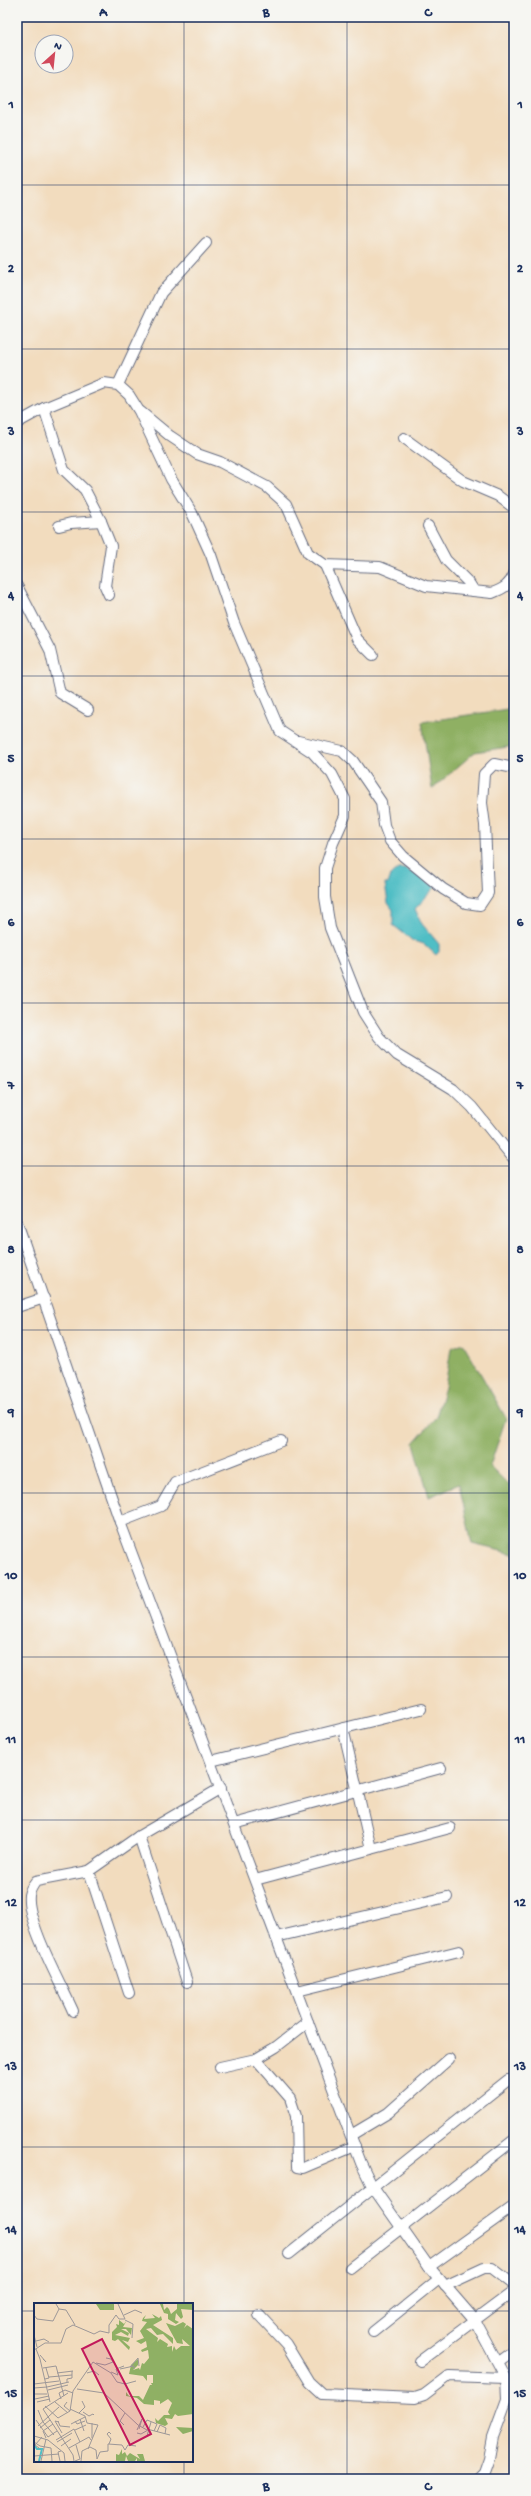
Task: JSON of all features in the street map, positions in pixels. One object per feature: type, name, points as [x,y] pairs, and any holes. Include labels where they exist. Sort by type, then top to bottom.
[{"type":"street","points":[[118,385],[161,293],[206,243]]},
{"type":"street","points":[[17,423],[44,408],[104,383],[118,385],[129,395],[139,411],[171,479],[192,513],[211,555],[234,623],[270,712],[280,731],[312,752],[332,774],[345,799],[345,816],[333,843],[325,868],[325,897],[330,928],[363,1012],[379,1037],[397,1056],[448,1086],[472,1106],[514,1159]]},
{"type":"street","points":[[44,408],[64,470],[85,490],[101,521],[111,546],[105,586],[109,595]]},
{"type":"street","points":[[139,411],[170,436],[197,454],[220,462],[267,487],[286,504],[308,553],[325,565],[357,639],[373,656]]},
{"type":"street","points":[[404,438],[463,481],[498,496],[513,505],[514,508]]},
{"type":"street","points":[[59,526],[71,523],[101,521]]},
{"type":"street","points":[[428,526],[446,560],[470,583],[474,591]]},
{"type":"street","points":[[325,565],[380,567],[426,586],[492,593],[502,590],[511,582],[514,574]]},
{"type":"street","points":[[17,586],[50,650],[60,693],[88,710]]},
{"type":"street","points":[[294,740],[342,751],[353,761],[381,802],[384,825],[390,841],[402,856],[443,889],[466,903],[480,905],[488,893],[485,825],[482,803],[484,774],[494,764],[514,768]]},
{"type":"street","points":[[17,1222],[120,1522],[211,1761],[350,2135],[372,2186],[403,2227],[429,2266],[474,2319],[499,2362],[506,2378],[507,2399],[493,2437],[484,2473],[478,2479]]},
{"type":"street","points":[[17,1306],[44,1298]]},
{"type":"street","points":[[120,1522],[161,1506],[175,1482],[281,1441]]},
{"type":"street","points":[[211,1761],[421,1709]]},
{"type":"street","points":[[342,1728],[359,1790],[371,1849]]},
{"type":"street","points":[[234,1824],[442,1768]]},
{"type":"street","points":[[73,2011],[33,1920],[29,1895],[36,1881],[89,1871],[139,1836],[221,1788]]},
{"type":"street","points":[[255,1880],[450,1828]]},
{"type":"street","points":[[139,1836],[187,1982]]},
{"type":"street","points":[[89,1871],[129,1993]]},
{"type":"street","points":[[276,1937],[447,1897]]},
{"type":"street","points":[[297,1991],[459,1951]]},
{"type":"street","points":[[220,2067],[256,2059],[276,2047],[308,2022]]},
{"type":"street","points":[[256,2059],[290,2098],[296,2116],[298,2167],[303,2168],[355,2146]]},
{"type":"street","points":[[350,2135],[388,2113],[449,2059]]},
{"type":"street","points":[[289,2254],[372,2186],[508,2080],[514,2080]]},
{"type":"street","points":[[350,2268],[514,2140]]},
{"type":"street","points":[[429,2266],[514,2206]]},
{"type":"street","points":[[373,2332],[442,2282],[484,2268],[492,2268],[514,2285]]},
{"type":"street","points":[[420,2361],[514,2290]]},
{"type":"street","points":[[259,2315],[286,2344],[309,2382],[322,2394],[415,2398],[424,2395],[449,2376],[506,2378]]},
{"type":"street","points":[[499,2362],[512,2354]]},
{"type":"green space","points":[[514,708],[514,746],[475,752],[432,789],[422,722]]},
{"type":"green space","points":[[463,1343],[506,1418],[490,1466],[510,1486],[514,1483],[514,1554],[472,1544],[459,1484],[429,1497],[414,1443],[436,1417],[445,1387],[451,1348]]},
{"type":"water","points":[[398,869],[406,869],[436,886],[415,909],[422,924],[439,944],[439,952],[436,955],[424,944],[413,941],[393,925],[393,910],[388,903],[385,884],[388,884],[391,875]]}]
